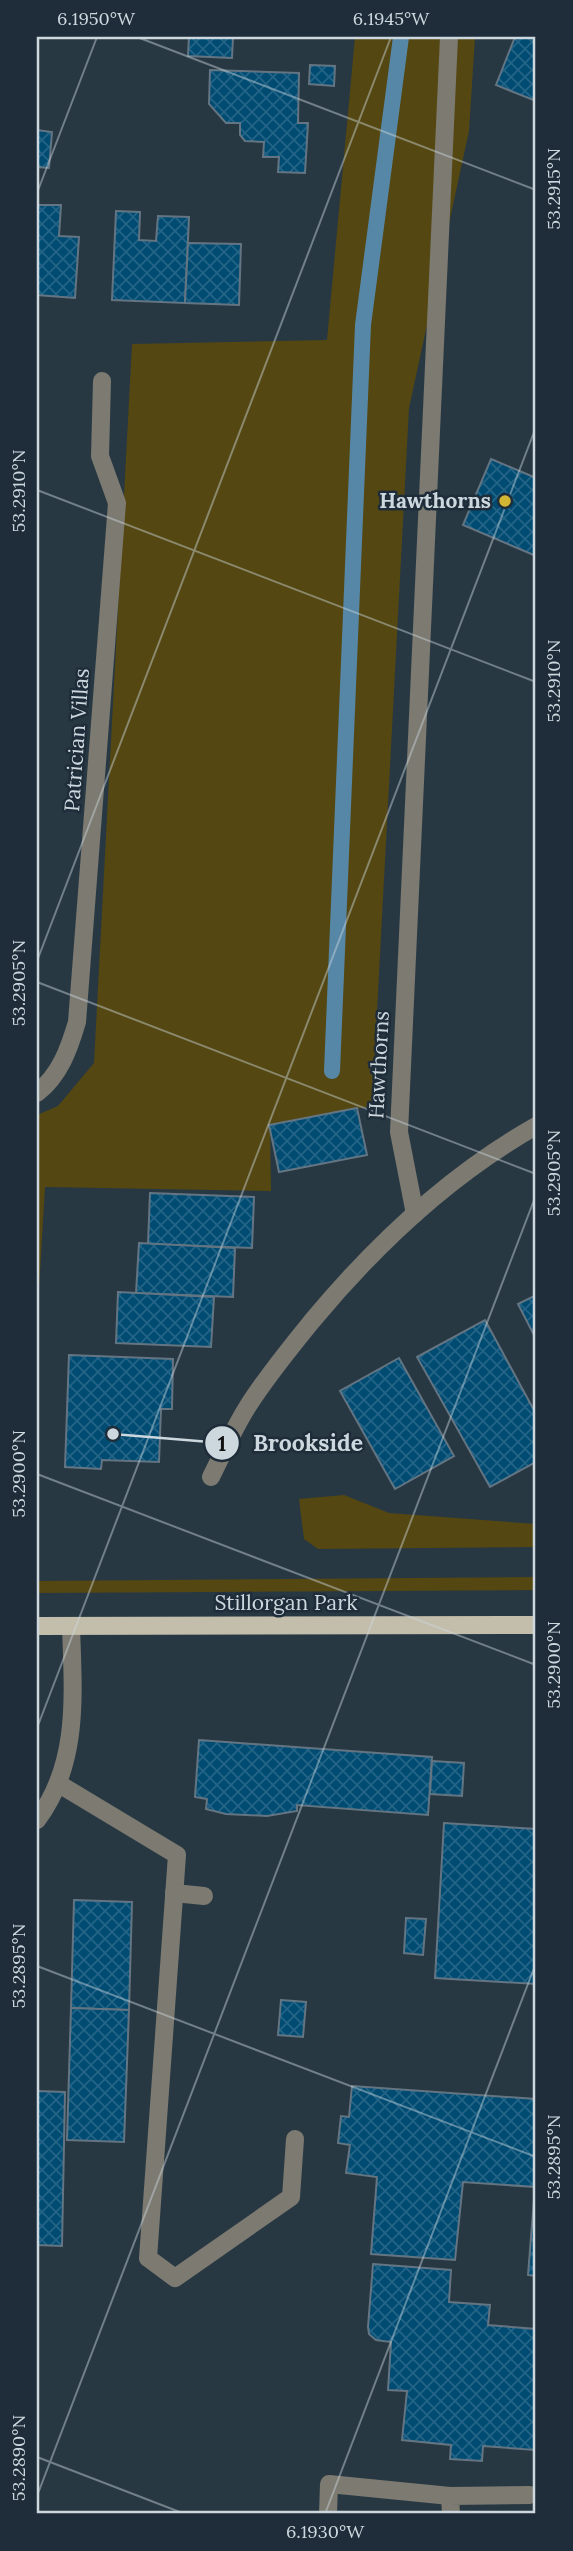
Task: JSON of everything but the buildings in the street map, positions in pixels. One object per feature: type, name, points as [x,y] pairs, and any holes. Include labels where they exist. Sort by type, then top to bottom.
[{"type":"main road","name":"Stillorgan Park","points":[[37,1626],[536,1625]]},
{"type":"street","name":"Hawthorns","points":[[415,1214],[399,1132],[449,37]]},
{"type":"street","name":"Patrician Villas","points":[[37,1093],[47,1085],[67,1055],[77,1022],[79,1001],[117,503],[100,456],[102,381]]},
{"type":"street","points":[[211,1477],[247,1408],[267,1378],[333,1296],[373,1252],[466,1169],[536,1126]]},
{"type":"street","points":[[37,1820],[59,1784],[69,1750],[73,1705],[71,1626]]},
{"type":"street","points":[[59,1784],[177,1855],[148,2258],[175,2278],[291,2197],[295,2139]]},
{"type":"street","points":[[174,1893],[204,1896]]},
{"type":"street","points":[[328,2514],[328,2484],[450,2505],[530,2495]]},
{"type":"shaded area","points":[[355,37],[475,37],[469,131],[409,408],[372,1106],[270,1125],[271,1191],[45,1187],[37,1323],[37,1115],[58,1106],[94,1063],[132,344],[327,340]]},
{"type":"shaded area","points":[[344,1495],[389,1513],[536,1524],[536,1547],[318,1549],[304,1539],[299,1499]]},
{"type":"shaded area","points":[[536,1577],[536,1590],[37,1593],[37,1581]]},
{"type":"waterway","points":[[332,1071],[363,325],[401,37]]},
{"type":"place","name":"Hawthorns","points":[[505,501]]},
{"type":"place","name":"Brookside","points":[[113,1434]]}]
